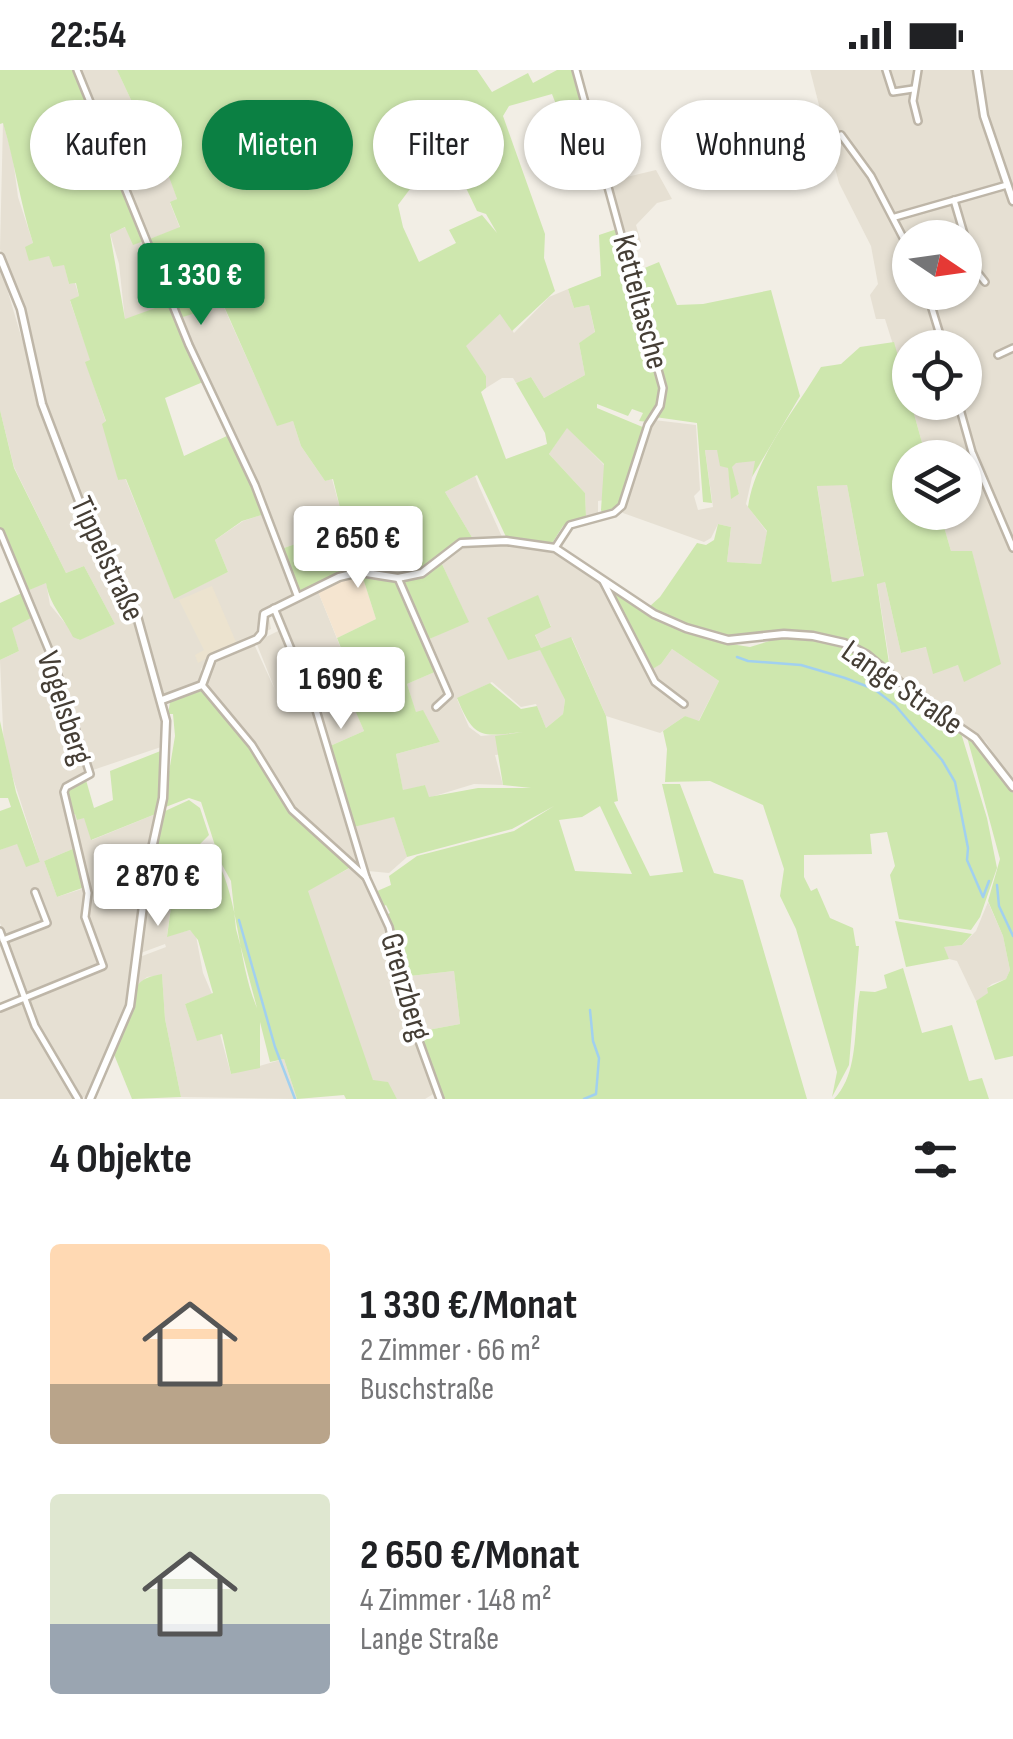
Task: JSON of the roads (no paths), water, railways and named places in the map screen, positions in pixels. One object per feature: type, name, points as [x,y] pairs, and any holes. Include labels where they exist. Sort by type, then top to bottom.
[{"type":"street","points":[[76,70],[184,333],[255,485],[298,595]]},
{"type":"street","name":"Ketteltasche","points":[[555,548],[565,528],[614,513],[622,506],[648,426],[660,406],[663,388],[576,70]]},
{"type":"street","points":[[886,70],[893,92],[913,89]]},
{"type":"street","points":[[918,70],[913,89],[918,121]]},
{"type":"street","points":[[978,70],[984,116],[1013,201]]},
{"type":"street","points":[[841,135],[897,220]]},
{"type":"street","points":[[895,216],[1008,185]]},
{"type":"street","points":[[954,200],[974,268],[985,282]]},
{"type":"street","name":"Tippelstraße","points":[[0,257],[21,309],[42,404],[56,444],[97,541],[135,609],[162,700],[167,736],[162,798],[148,867],[130,1006],[90,1099]]},
{"type":"street","points":[[998,356],[1013,348]]},
{"type":"street","points":[[963,420],[972,452],[1013,548]]},
{"type":"street","name":"Vogelsberg","points":[[0,532],[53,660],[90,774],[67,786],[64,792],[88,894],[86,917],[103,966],[23,998]]},
{"type":"street","name":"Lange Straße","points":[[274,608],[354,573],[398,578],[431,569],[461,543],[506,540],[555,548],[654,614],[713,636],[746,641],[784,634],[814,636],[844,643],[867,655],[975,738],[1013,787]]},
{"type":"street","points":[[398,578],[449,696],[436,707]]},
{"type":"street","points":[[603,578],[602,584],[654,682],[684,704]]},
{"type":"street","points":[[162,700],[202,685],[212,658],[259,637],[263,616],[274,608]]},
{"type":"street","name":"Grenzberg","points":[[274,608],[316,710],[366,877],[389,928],[406,1008],[440,1099]]},
{"type":"street","name":"Grenzberg","points":[[202,685],[247,738],[292,810],[366,877]]},
{"type":"street","points":[[3,940],[47,923],[35,892]]},
{"type":"street","points":[[0,931],[42,1042],[78,1099]]},
{"type":"street","points":[[0,1008],[23,998]]},
{"type":"waterway","points":[[737,657],[801,665],[845,678],[874,689],[895,705],[942,760],[955,782],[967,860],[983,897],[989,881]]},
{"type":"waterway","points":[[997,885],[999,906],[1013,936]]},
{"type":"waterway","points":[[239,920],[275,1047],[295,1099]]},
{"type":"waterway","points":[[584,1099],[596,1094],[599,1058],[590,1010]]}]
